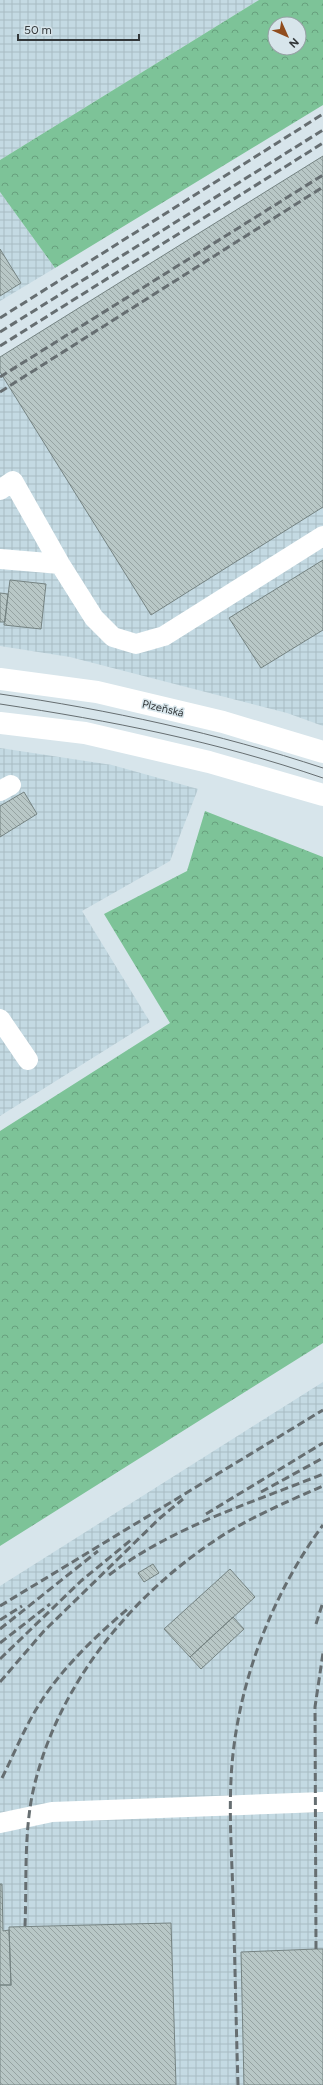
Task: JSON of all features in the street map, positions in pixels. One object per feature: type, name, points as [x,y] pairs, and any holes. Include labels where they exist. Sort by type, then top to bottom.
[{"type":"main road","name":"Plzeňská","points":[[0,679],[97,692],[223,722],[323,752]]},
{"type":"main road","points":[[0,723],[85,733],[209,762],[323,795]]},
{"type":"lane","points":[[0,490],[13,481],[60,564],[94,618],[113,637],[136,644],[164,636],[323,536]]},
{"type":"lane","points":[[0,559],[60,564]]},
{"type":"lane","points":[[0,1020],[28,1060]]},
{"type":"lane","points":[[0,1823],[52,1812],[323,1802]]},
{"type":"shaded area","points":[[0,0],[259,0],[0,160]]},
{"type":"shaded area","points":[[323,156],[323,726],[287,713],[70,657],[0,646],[0,357]]},
{"type":"shaded area","points":[[0,192],[55,268],[0,301]]},
{"type":"shaded area","points":[[0,748],[112,765],[198,789],[170,861],[82,911],[150,1022],[0,1116]]},
{"type":"shaded area","points":[[323,1382],[323,2085],[0,2085],[0,1586]]},
{"type":"green space","points":[[259,0],[323,0],[323,105],[55,268],[0,192],[0,160]]},
{"type":"green space","points":[[205,811],[323,857],[323,1343],[0,1546],[0,1131],[170,1023],[104,914],[187,871]]},
{"type":"building","points":[[323,156],[323,507],[151,615],[0,372],[0,357]]},
{"type":"building","points":[[0,249],[21,283],[0,296]]},
{"type":"building","points":[[323,560],[323,630],[261,668],[229,618]]},
{"type":"building","points":[[10,580],[46,584],[41,629],[4,625]]},
{"type":"building","points":[[0,593],[8,594],[5,622],[0,622]]},
{"type":"building","points":[[24,792],[37,814],[0,837],[0,806]]},
{"type":"building","points":[[153,1564],[159,1573],[144,1582],[138,1573]]},
{"type":"building","points":[[230,1569],[255,1597],[190,1657],[164,1629]]},
{"type":"building","points":[[233,1617],[244,1629],[201,1669],[190,1657]]},
{"type":"building","points":[[0,1884],[2,1884],[3,1931],[9,1930],[11,1985],[0,1985]]},
{"type":"building","points":[[171,1923],[176,2085],[0,2085],[0,1985],[11,1985],[9,1927]]},
{"type":"building","points":[[323,1949],[323,2085],[244,2085],[241,1952]]},
{"type":"tram line","points":[[0,694],[82,707],[203,733],[283,755],[323,768]]},
{"type":"tram line","points":[[0,704],[123,725],[203,743],[243,753],[323,778]]},
{"type":"railway","points":[[0,318],[323,114]]},
{"type":"railway","points":[[0,332],[323,130]]},
{"type":"railway","points":[[0,346],[323,143]]},
{"type":"railway","points":[[0,377],[323,175]]},
{"type":"railway","points":[[0,392],[323,187]]},
{"type":"railway","points":[[0,1606],[323,1410]]},
{"type":"railway","points":[[206,1514],[323,1443]]},
{"type":"railway","points":[[261,1492],[323,1458]]},
{"type":"railway","points":[[109,1575],[159,1543],[186,1529],[240,1506],[323,1474]]},
{"type":"railway","points":[[25,1926],[27,1834],[36,1779],[48,1741],[65,1705],[85,1670],[135,1607],[164,1579],[195,1554],[251,1519],[323,1486]]},
{"type":"railway","points":[[0,1682],[44,1631],[160,1518],[183,1499]]},
{"type":"railway","points":[[238,2085],[230,1824],[230,1795],[234,1746],[248,1679],[259,1646],[287,1583],[304,1553],[323,1525]]},
{"type":"railway","points":[[0,1659],[81,1581],[131,1540]]},
{"type":"railway","points":[[0,1629],[98,1551]]},
{"type":"railway","points":[[316,1624],[323,1602]]},
{"type":"railway","points":[[0,1643],[50,1604]]},
{"type":"railway","points":[[0,1620],[22,1606]]},
{"type":"railway","points":[[2,1778],[31,1719],[51,1687],[83,1650],[130,1607]]},
{"type":"railway","points":[[316,1949],[315,1707],[323,1653]]}]
